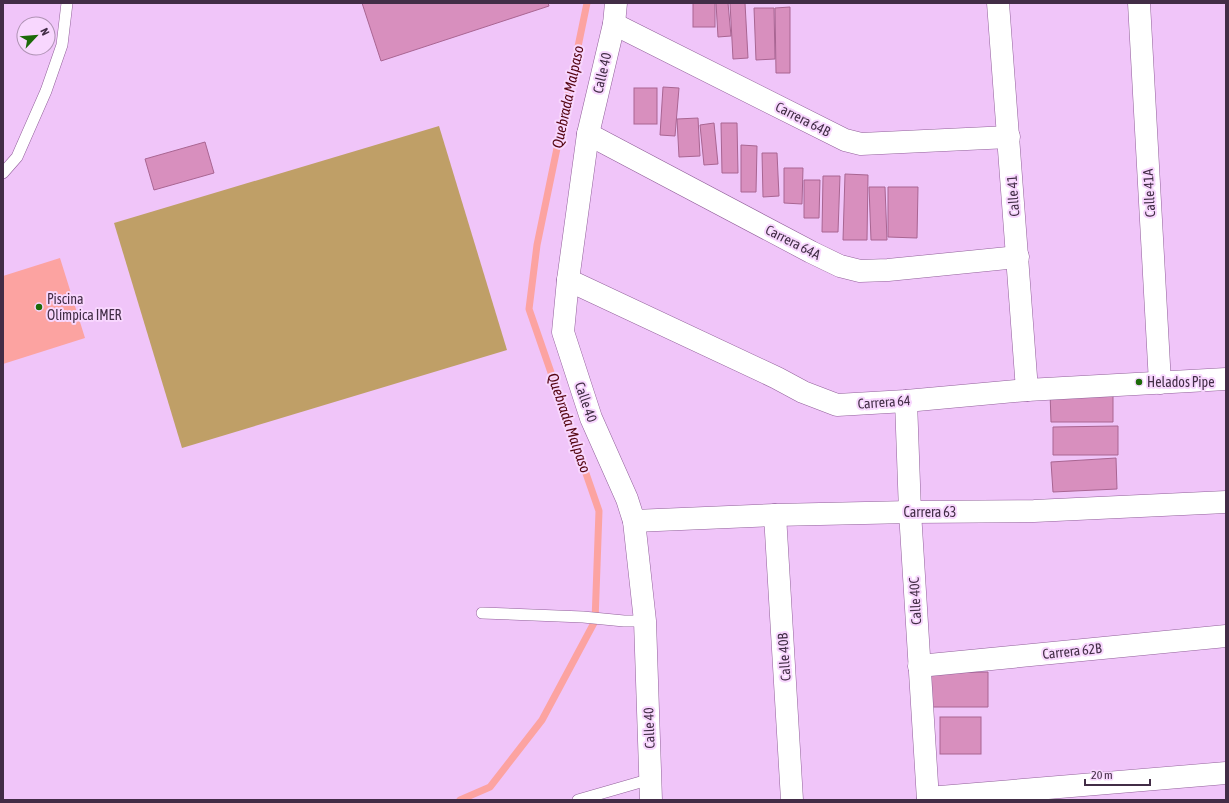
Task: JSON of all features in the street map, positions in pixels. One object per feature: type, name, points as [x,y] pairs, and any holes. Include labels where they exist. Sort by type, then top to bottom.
[{"type":"street","name":"Calle 41","points":[[998,3],[1027,390]]},
{"type":"street","name":"Calle 41A","points":[[1139,3],[1160,383]]},
{"type":"street","name":"Carrera 64B","points":[[615,13],[845,140],[861,144],[1009,137]]},
{"type":"street","name":"Calle 40","points":[[615,13],[588,134],[568,280],[563,332],[591,418],[627,499],[634,521],[634,621],[651,790]]},
{"type":"street","name":"Carrera 64A","points":[[588,134],[840,266],[860,271],[888,270],[1018,257]]},
{"type":"street","name":"Carrera 64","points":[[568,280],[777,378],[803,392],[837,405],[906,401],[1027,390],[1226,379]]},
{"type":"street","name":"Calle 40C","points":[[906,401],[910,512],[928,799]]},
{"type":"street","name":"Carrera 63","points":[[634,521],[775,515],[1034,511],[1226,502]]},
{"type":"street","name":"Calle 40B","points":[[775,515],[792,800]]},
{"type":"street","name":"Carrera 62B","points":[[919,666],[1226,636]]},
{"type":"street","points":[[928,799],[1226,773]]},
{"type":"lane","points":[[3,173],[17,157],[46,91],[62,45],[67,3]]},
{"type":"lane","points":[[482,613],[583,617],[634,621]]},
{"type":"lane","points":[[578,800],[651,790]]},
{"type":"shaded area","points":[[439,126],[507,350],[182,448],[114,223]]},
{"type":"shaded area","name":"Piscina Olímpica IMER","points":[[60,258],[85,338],[3,364],[3,276]]},
{"type":"building","points":[[362,3],[548,3],[549,6],[381,61]]},
{"type":"building","points":[[693,3],[715,3],[715,27],[693,27]]},
{"type":"building","points":[[716,3],[728,3],[731,36],[718,37]]},
{"type":"building","points":[[730,3],[745,3],[748,58],[733,59]]},
{"type":"building","points":[[790,7],[790,73],[776,73],[775,8]]},
{"type":"building","points":[[754,8],[774,8],[775,59],[756,60]]},
{"type":"building","points":[[663,87],[679,88],[675,136],[660,135]]},
{"type":"building","points":[[634,88],[657,88],[657,124],[634,124]]},
{"type":"building","points":[[698,118],[700,156],[679,157],[677,119]]},
{"type":"building","points":[[714,123],[718,164],[704,165],[700,125]]},
{"type":"building","points":[[721,123],[737,123],[738,173],[722,173]]},
{"type":"building","points":[[205,142],[214,173],[154,190],[145,159]]},
{"type":"building","points":[[741,145],[757,146],[756,192],[741,192]]},
{"type":"building","points":[[762,153],[777,153],[779,196],[763,197]]},
{"type":"building","points":[[784,168],[803,168],[802,204],[784,203]]},
{"type":"building","points":[[845,174],[868,175],[867,240],[843,240]]},
{"type":"building","points":[[823,176],[840,176],[838,232],[822,232]]},
{"type":"building","points":[[804,180],[820,180],[819,218],[804,218]]},
{"type":"building","points":[[869,187],[885,187],[887,240],[871,240]]},
{"type":"building","points":[[888,187],[918,187],[917,238],[888,237]]},
{"type":"building","points":[[1113,391],[1113,422],[1051,422],[1050,392]]},
{"type":"building","points":[[1118,426],[1118,455],[1053,455],[1053,427]]},
{"type":"building","points":[[1116,458],[1117,489],[1053,492],[1051,462]]},
{"type":"building","points":[[988,672],[988,707],[931,707],[931,673]]},
{"type":"building","points":[[940,717],[981,717],[981,754],[940,754]]},
{"type":"waterway","name":"Quebrada Malpaso","points":[[460,800],[490,787],[542,720],[595,621],[599,511],[529,309],[537,245],[587,3]]},
{"type":"place","name":"Piscina Olímpica IMER","points":[[39,307]]},
{"type":"place","name":"Helados Pipe","points":[[1139,382]]}]
